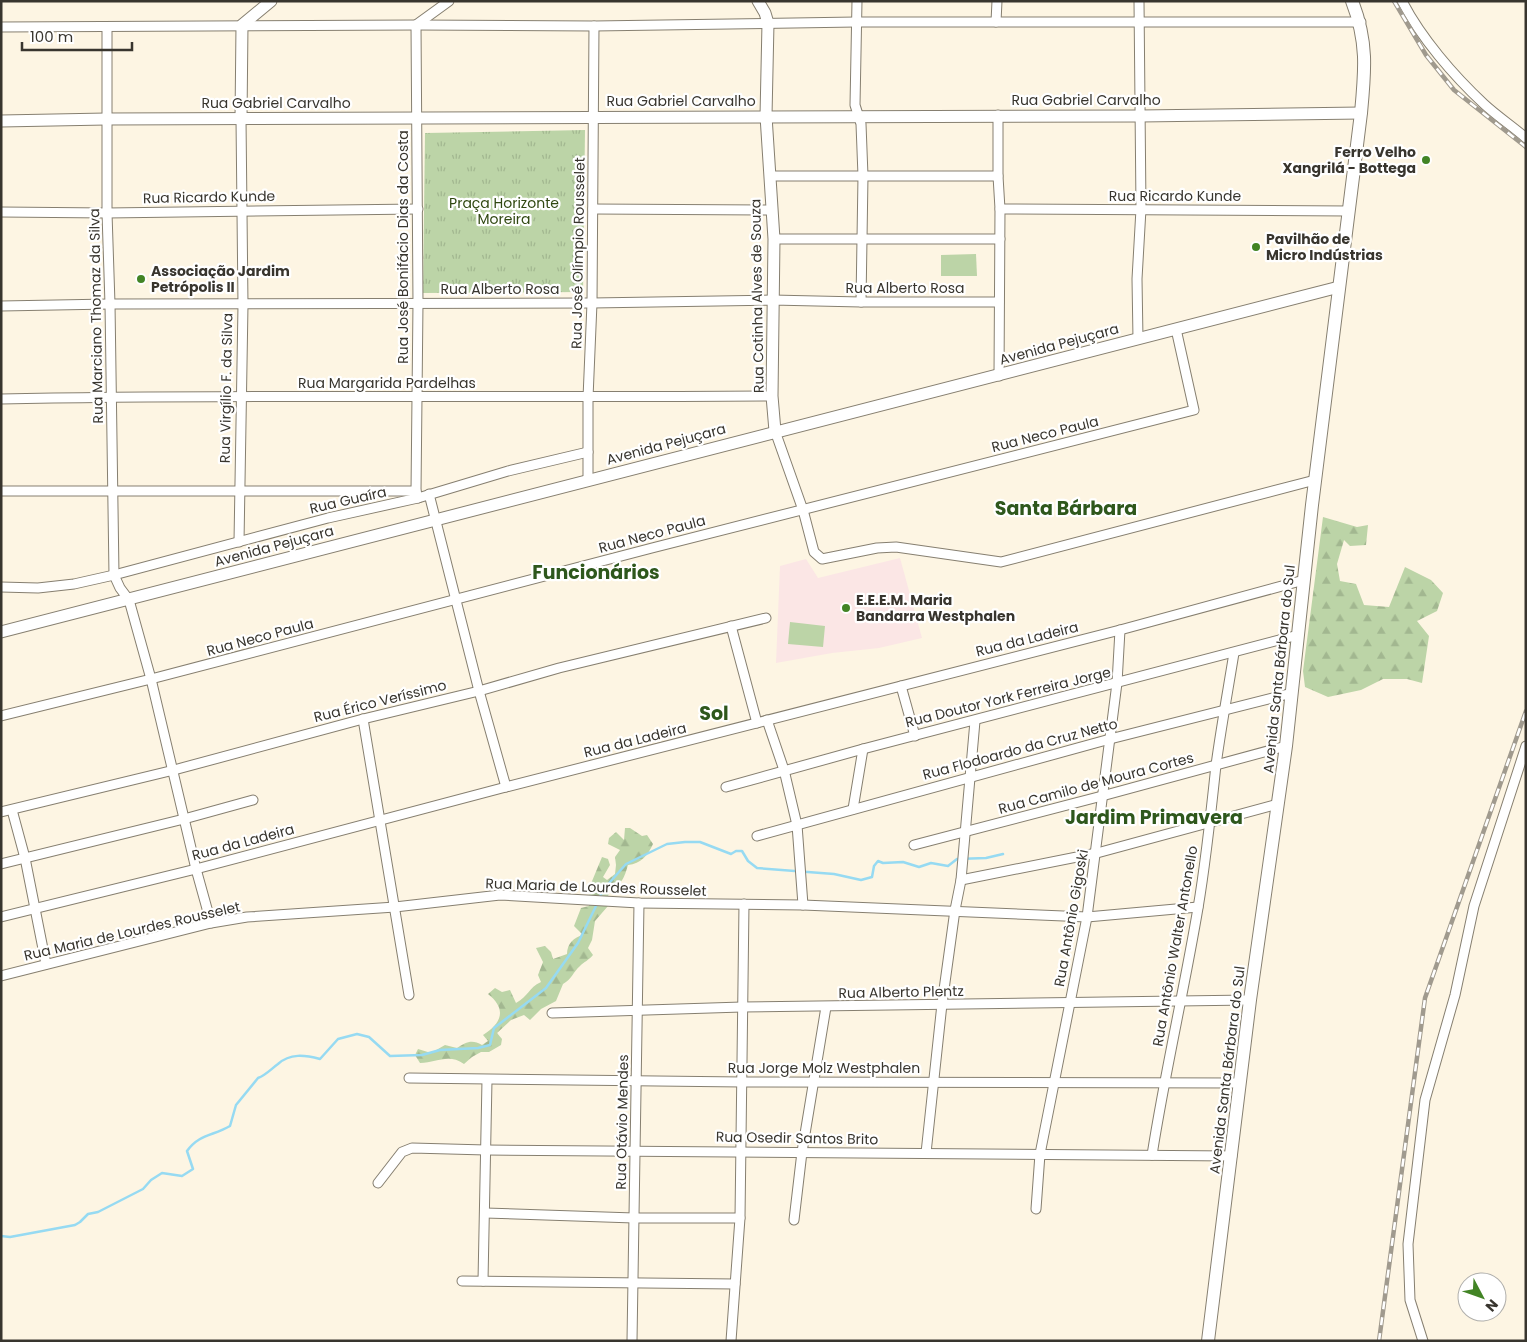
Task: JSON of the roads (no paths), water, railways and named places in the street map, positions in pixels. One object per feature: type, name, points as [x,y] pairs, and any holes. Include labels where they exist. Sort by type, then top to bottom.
[{"type":"main road","name":"Avenida Santa Bárbara do Sul","points":[[1208,1341],[1232,1156],[1239,1083],[1286,746],[1315,480],[1362,113],[1366,60],[1360,22],[1352,1]]},
{"type":"street","points":[[242,26],[271,1]]},
{"type":"street","points":[[416,25],[449,1]]},
{"type":"street","points":[[758,1],[768,23]]},
{"type":"street","points":[[857,1],[855,105],[861,124],[863,176],[861,302]]},
{"type":"street","points":[[996,1],[996,22]]},
{"type":"street","points":[[1138,339],[1137,280],[1141,209],[1139,1]]},
{"type":"street","points":[[1402,1],[1423,33],[1462,80],[1484,104],[1526,138]]},
{"type":"street","points":[[1,27],[594,26],[856,22],[1360,22]]},
{"type":"street","name":"Rua Cotinha Alves de Souza","points":[[768,23],[766,116],[774,239],[772,396],[775,431],[803,510],[814,552],[822,559],[877,548],[896,547],[1001,562],[1315,480]]},
{"type":"street","name":"Rua José Bonifácio Dias da Costa","points":[[416,25],[418,209],[417,494]]},
{"type":"street","name":"Rua Virgílio F. da Silva","points":[[239,542],[243,305],[242,26]]},
{"type":"street","name":"Rua José Olímpio Rousselet","points":[[588,480],[588,398],[592,303],[594,26]]},
{"type":"street","name":"Rua Marciano Thomaz da Silva","points":[[107,27],[107,213],[114,576]]},
{"type":"street","name":"Rua Gabriel Carvalho","points":[[1,120],[858,115],[1140,116],[1362,113]]},
{"type":"street","points":[[998,115],[1000,209],[999,376]]},
{"type":"street","points":[[770,176],[998,176]]},
{"type":"street","name":"Rua Ricardo Kunde","points":[[1,212],[107,213],[418,209]]},
{"type":"street","points":[[593,209],[772,210]]},
{"type":"street","name":"Rua Ricardo Kunde","points":[[1000,209],[1349,211]]},
{"type":"street","points":[[774,239],[1000,239]]},
{"type":"street","name":"Avenida Pejuçara","points":[[1,632],[775,431],[999,376],[1340,287]]},
{"type":"street","name":"Rua Alberto Rosa","points":[[1,306],[592,303],[772,300],[999,302]]},
{"type":"street","name":"Rua Neco Paula","points":[[1,716],[1194,410],[1176,329]]},
{"type":"street","name":"Rua Margarida Pardelhas","points":[[1,399],[111,397],[588,398],[772,396]]},
{"type":"street","name":"Rua Guaíra","points":[[1,588],[38,588],[74,584],[114,576],[417,494],[429,494],[508,471],[588,452]]},
{"type":"street","points":[[1,492],[239,491],[417,494]]},
{"type":"street","points":[[429,494],[479,691],[506,787]]},
{"type":"street","points":[[114,576],[129,600],[174,770],[196,869],[212,923]]},
{"type":"street","name":"Rua da Ladeira","points":[[1,917],[196,869],[506,787],[1120,630],[1304,580]]},
{"type":"street","name":"Rua Érico Veríssimo","points":[[1,812],[174,770],[363,719],[479,691],[559,668],[766,618]]},
{"type":"street","points":[[731,626],[757,723]]},
{"type":"street","name":"Rua Antônio Gigoski","points":[[1036,1209],[1040,1154],[1087,917],[1097,853],[1102,796],[1117,683],[1120,630]]},
{"type":"street","name":"Rua Doutor York Ferreira Jorge","points":[[726,787],[863,749],[1298,635]]},
{"type":"street","name":"Rua Antônio Walter Antonello","points":[[1152,1154],[1163,1084],[1181,1001],[1198,907],[1211,821],[1216,765],[1234,653]]},
{"type":"street","points":[[902,686],[915,736]]},
{"type":"street","name":"Rua Flodoardo da Cruz Netto","points":[[756,836],[1110,739],[1224,709],[1292,694]]},
{"type":"street","points":[[363,719],[409,995]]},
{"type":"street","points":[[767,720],[784,770],[797,825],[803,905]]},
{"type":"street","points":[[926,1153],[942,1004],[961,880],[975,721]]},
{"type":"street","name":"Rua Camilo de Moura Cortes","points":[[914,845],[1286,746]]},
{"type":"street","points":[[1423,1341],[1410,1300],[1408,1244],[1425,1100],[1455,995],[1474,906],[1526,746]]},
{"type":"street","points":[[853,808],[863,749]]},
{"type":"street","points":[[1,864],[253,800]]},
{"type":"street","points":[[961,880],[1097,853],[1278,804]]},
{"type":"street","points":[[12,810],[25,858],[46,964]]},
{"type":"street","name":"Rua Maria de Lourdes Rousselet","points":[[1,976],[212,923],[247,917],[394,907],[500,895],[639,903],[803,905],[1087,917],[1198,907]]},
{"type":"street","name":"Rua Otávio Mendes","points":[[632,1341],[639,903]]},
{"type":"street","points":[[731,1341],[740,1218],[744,904]]},
{"type":"street","name":"Rua Alberto Plentz","points":[[552,1012],[742,1007],[1070,1004],[1250,1000]]},
{"type":"street","points":[[794,1220],[802,1152],[826,1007]]},
{"type":"street","name":"Rua Jorge Molz Westphalen","points":[[409,1078],[742,1082],[1239,1083]]},
{"type":"street","points":[[483,1281],[487,1080]]},
{"type":"street","name":"Rua Osedir Santos Brito","points":[[378,1184],[402,1152],[412,1148],[1232,1156]]},
{"type":"street","points":[[485,1213],[634,1218],[740,1218]]},
{"type":"street","points":[[462,1281],[735,1284]]},
{"type":"waterway","points":[[599,899],[603,890],[626,864],[667,844],[700,842],[731,854],[736,851],[742,851],[748,861],[757,868],[834,874],[861,880],[872,877],[874,866],[878,861],[883,863],[903,862],[919,867],[931,863],[948,866],[957,859],[986,858],[1003,854]]},
{"type":"waterway","points":[[1,1236],[10,1237],[75,1225],[88,1214],[98,1212],[143,1189],[151,1180],[162,1173],[182,1176],[193,1169],[187,1151],[192,1145],[201,1138],[230,1126],[236,1105],[258,1078],[288,1058],[303,1056],[320,1059],[338,1039],[357,1034],[369,1037],[390,1056],[422,1055],[440,1050],[478,1048],[490,1045],[494,1028],[546,988],[578,943],[597,904]]},
{"type":"railway","points":[[1394,1],[1426,55],[1454,90],[1526,147]]},
{"type":"railway","points":[[1379,1341],[1425,998],[1526,711]]},
{"type":"place","name":"Ferro Velho Xangrilá - Bottega","points":[[1426,160]]},
{"type":"place","name":"Pavilhão de Micro Indústrias","points":[[1256,247]]},
{"type":"place","name":"Associação Jardim Petrópolis II","points":[[141,279]]},
{"type":"place","name":"E.E.E.M. Maria Bandarra Westphalen","points":[[846,608]]},
{"type":"district","name":"Santa Bárbara","points":[[1066,508]]},
{"type":"district","name":"Funcionários","points":[[596,572]]},
{"type":"district","name":"Sol","points":[[714,713]]},
{"type":"district","name":"Jardim Primavera","points":[[1154,817]]},
{"type":"park label","name":"Praça Horizonte Moreira","points":[[504,212]]}]
